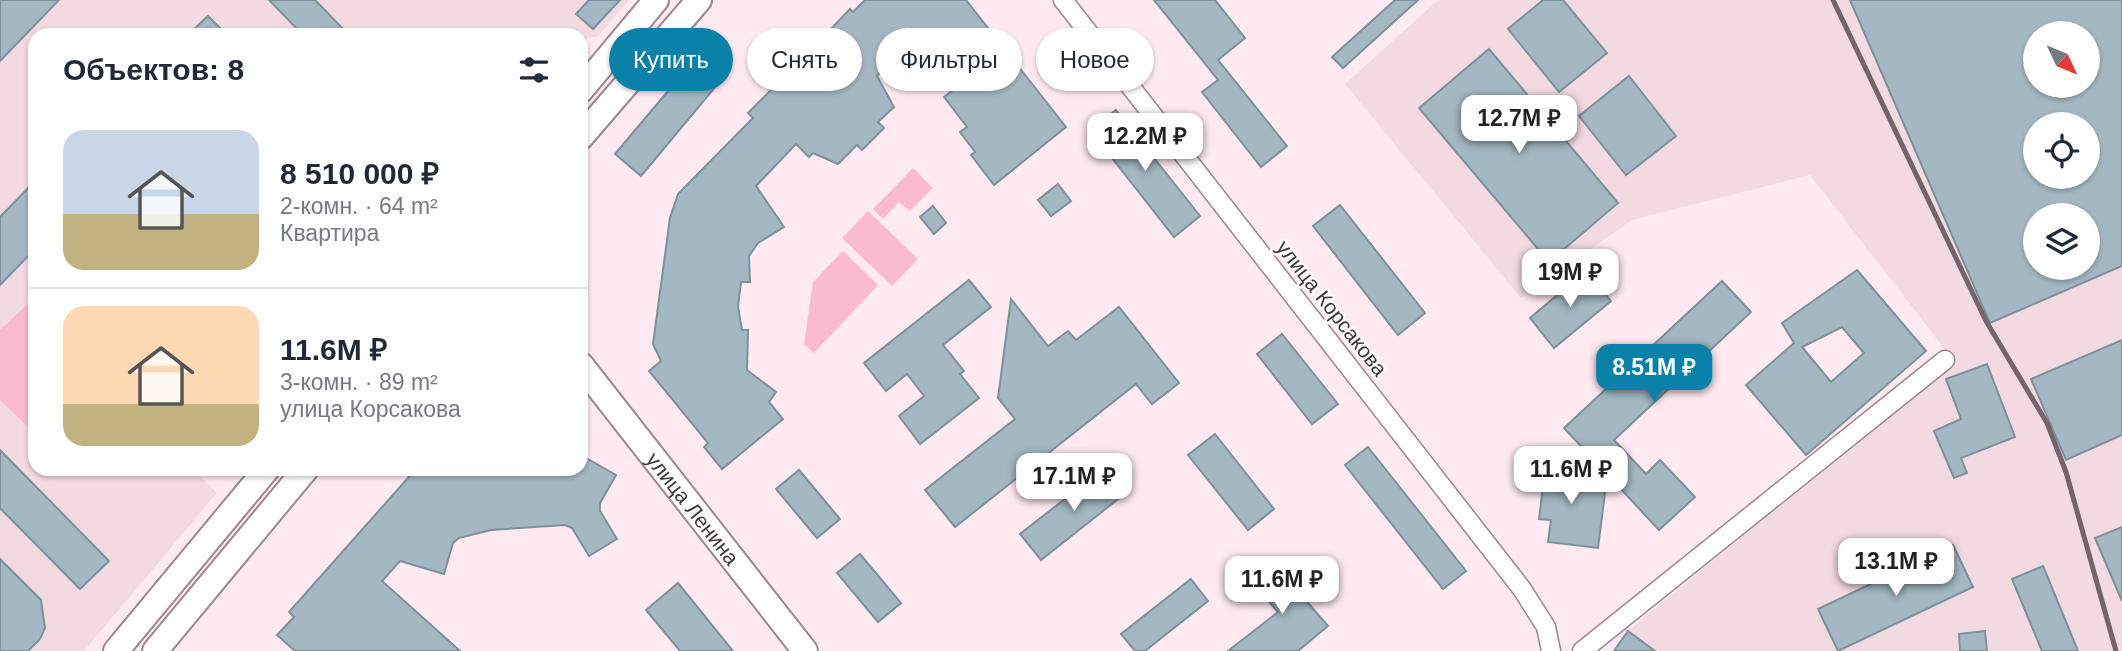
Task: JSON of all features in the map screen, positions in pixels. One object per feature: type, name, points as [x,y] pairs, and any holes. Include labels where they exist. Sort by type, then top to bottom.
[{"type":"main road","points":[[588,82],[656,0]]},
{"type":"main road","points":[[588,129],[698,0]]},
{"type":"main road","name":"улица Ленина","points":[[588,374],[805,651]]},
{"type":"main road","points":[[116,651],[261,476]]},
{"type":"main road","points":[[155,651],[300,476]]},
{"type":"street","name":"улица Корсакова","points":[[1063,0],[1521,589],[1546,627],[1551,651]]},
{"type":"street","points":[[1582,651],[1945,360]]},
{"type":"shaded area","points":[[0,0],[629,0],[598,36],[588,38],[588,28],[28,28],[28,476],[200,476],[217,493],[84,651],[0,651]]},
{"type":"shaded area","points":[[1438,0],[2122,0],[2122,651],[1614,651],[1628,631],[1954,361],[1810,175],[1632,220],[1521,298],[1345,84]]},
{"type":"shaded area","points":[[913,168],[933,188],[910,211],[899,202],[883,219],[873,209]]},
{"type":"shaded area","points":[[868,211],[918,259],[892,286],[842,238]]},
{"type":"shaded area","points":[[843,251],[878,285],[814,353],[804,344],[813,282]]},
{"type":"shaded area","points":[[28,304],[28,427],[0,400],[0,330]]},
{"type":"building","points":[[0,0],[59,0],[32,28],[28,28],[28,32],[0,61]]},
{"type":"building","points":[[269,0],[315,0],[342,28],[296,28]]},
{"type":"building","points":[[589,0],[620,0],[593,29],[576,14]]},
{"type":"building","points":[[865,0],[966,0],[988,28],[876,28],[876,91],[885,91],[894,107],[878,122],[884,128],[862,150],[857,145],[838,164],[813,153],[809,157],[796,144],[756,186],[784,227],[758,243],[749,256],[750,282],[741,282],[738,307],[742,330],[748,330],[747,370],[776,392],[769,402],[783,419],[722,469],[704,447],[708,443],[649,371],[661,361],[653,344],[670,218],[678,194],[753,118],[748,113],[770,91],[862,91],[862,28],[832,28],[850,9],[853,12]]},
{"type":"building","points":[[1154,0],[1215,0],[1245,38],[1218,60],[1287,146],[1261,167],[1202,92],[1218,80]]},
{"type":"building","points":[[1395,0],[1418,0],[1343,68],[1332,57]]},
{"type":"building","points":[[1543,0],[1563,0],[1607,53],[1559,92],[1508,29]]},
{"type":"building","points":[[1850,0],[2122,0],[2122,266],[2100,276],[2100,203],[2023,203],[2023,280],[2090,280],[1990,323]]},
{"type":"building","points":[[208,16],[220,28],[195,28]]},
{"type":"building","points":[[1489,49],[1618,203],[1549,262],[1419,108]]},
{"type":"building","points":[[1022,71],[1066,127],[994,185],[971,155],[975,152],[960,132],[967,127],[944,97],[952,91],[1022,91]]},
{"type":"building","points":[[1629,76],[1676,136],[1626,175],[1579,116]]},
{"type":"building","points":[[668,91],[712,91],[641,176],[615,154]]},
{"type":"building","points":[[1116,110],[1200,216],[1174,237],[1090,130]]},
{"type":"building","points":[[1058,184],[1071,201],[1051,216],[1038,200]]},
{"type":"building","points":[[28,188],[28,256],[0,285],[0,217]]},
{"type":"building","points":[[1340,205],[1425,313],[1398,335],[1313,226]]},
{"type":"building","points":[[933,206],[946,223],[934,234],[920,217]]},
{"type":"building","points":[[1857,270],[1926,351],[1806,455],[1746,385],[1794,343],[1782,323]],"holes":[[[1842,327],[1864,353],[1831,382],[1802,347]]]},
{"type":"building","points":[[1586,271],[1611,301],[1554,348],[1530,318]]},
{"type":"building","points":[[969,280],[991,307],[943,345],[964,371],[960,374],[979,398],[920,444],[899,416],[924,396],[907,374],[886,391],[864,363]]},
{"type":"building","points":[[1722,281],[1751,312],[1614,440],[1646,474],[1660,460],[1695,497],[1659,530],[1564,428]]},
{"type":"building","points":[[1011,299],[1048,346],[1068,331],[1076,340],[1119,307],[1179,383],[1152,404],[1136,384],[955,527],[925,490],[1015,419],[998,398]]},
{"type":"building","points":[[1282,334],[1338,404],[1312,424],[1257,354]]},
{"type":"building","points":[[2122,340],[2122,435],[2066,460],[2031,379]]},
{"type":"building","points":[[1987,364],[2015,437],[1961,458],[1967,473],[1954,478],[1934,431],[1961,419],[1946,379]]},
{"type":"building","points":[[1215,434],[1274,509],[1248,530],[1188,455]]},
{"type":"building","points":[[1368,447],[1466,571],[1443,589],[1345,465]]},
{"type":"building","points":[[0,450],[109,561],[80,589],[0,508]]},
{"type":"building","points":[[1547,452],[1605,493],[1598,548],[1548,542],[1551,520],[1539,519]]},
{"type":"building","points":[[588,459],[616,475],[600,503],[600,511],[617,539],[589,556],[572,528],[565,525],[491,530],[459,538],[453,543],[444,574],[400,561],[382,581],[460,651],[295,651],[277,635],[294,617],[289,612],[410,476],[588,476]]},
{"type":"building","points":[[1107,466],[1127,492],[1041,560],[1020,534]]},
{"type":"building","points":[[799,470],[840,519],[817,538],[776,489]]},
{"type":"building","points":[[2122,527],[2122,601],[2095,538]]},
{"type":"building","points":[[1953,545],[1973,587],[1838,651],[1818,609]]},
{"type":"building","points":[[860,554],[901,603],[878,622],[837,573]]},
{"type":"building","points":[[0,559],[41,600],[45,628],[40,639],[28,651],[0,651]]},
{"type":"building","points":[[1271,560],[1328,626],[1298,651],[1228,651],[1278,612],[1249,579]]},
{"type":"building","points":[[2043,566],[2078,651],[2042,651],[2012,579]]},
{"type":"building","points":[[1191,579],[1208,601],[1145,651],[1135,651],[1121,634]]},
{"type":"building","points":[[678,583],[733,651],[680,651],[646,610]]},
{"type":"building","points":[[1628,631],[1655,651],[1614,651]]},
{"type":"building","points":[[1985,631],[1987,651],[1960,651],[1959,634]]},
{"type":"railway","points":[[1833,0],[1986,321],[2047,423],[2066,472],[2116,651]]}]
